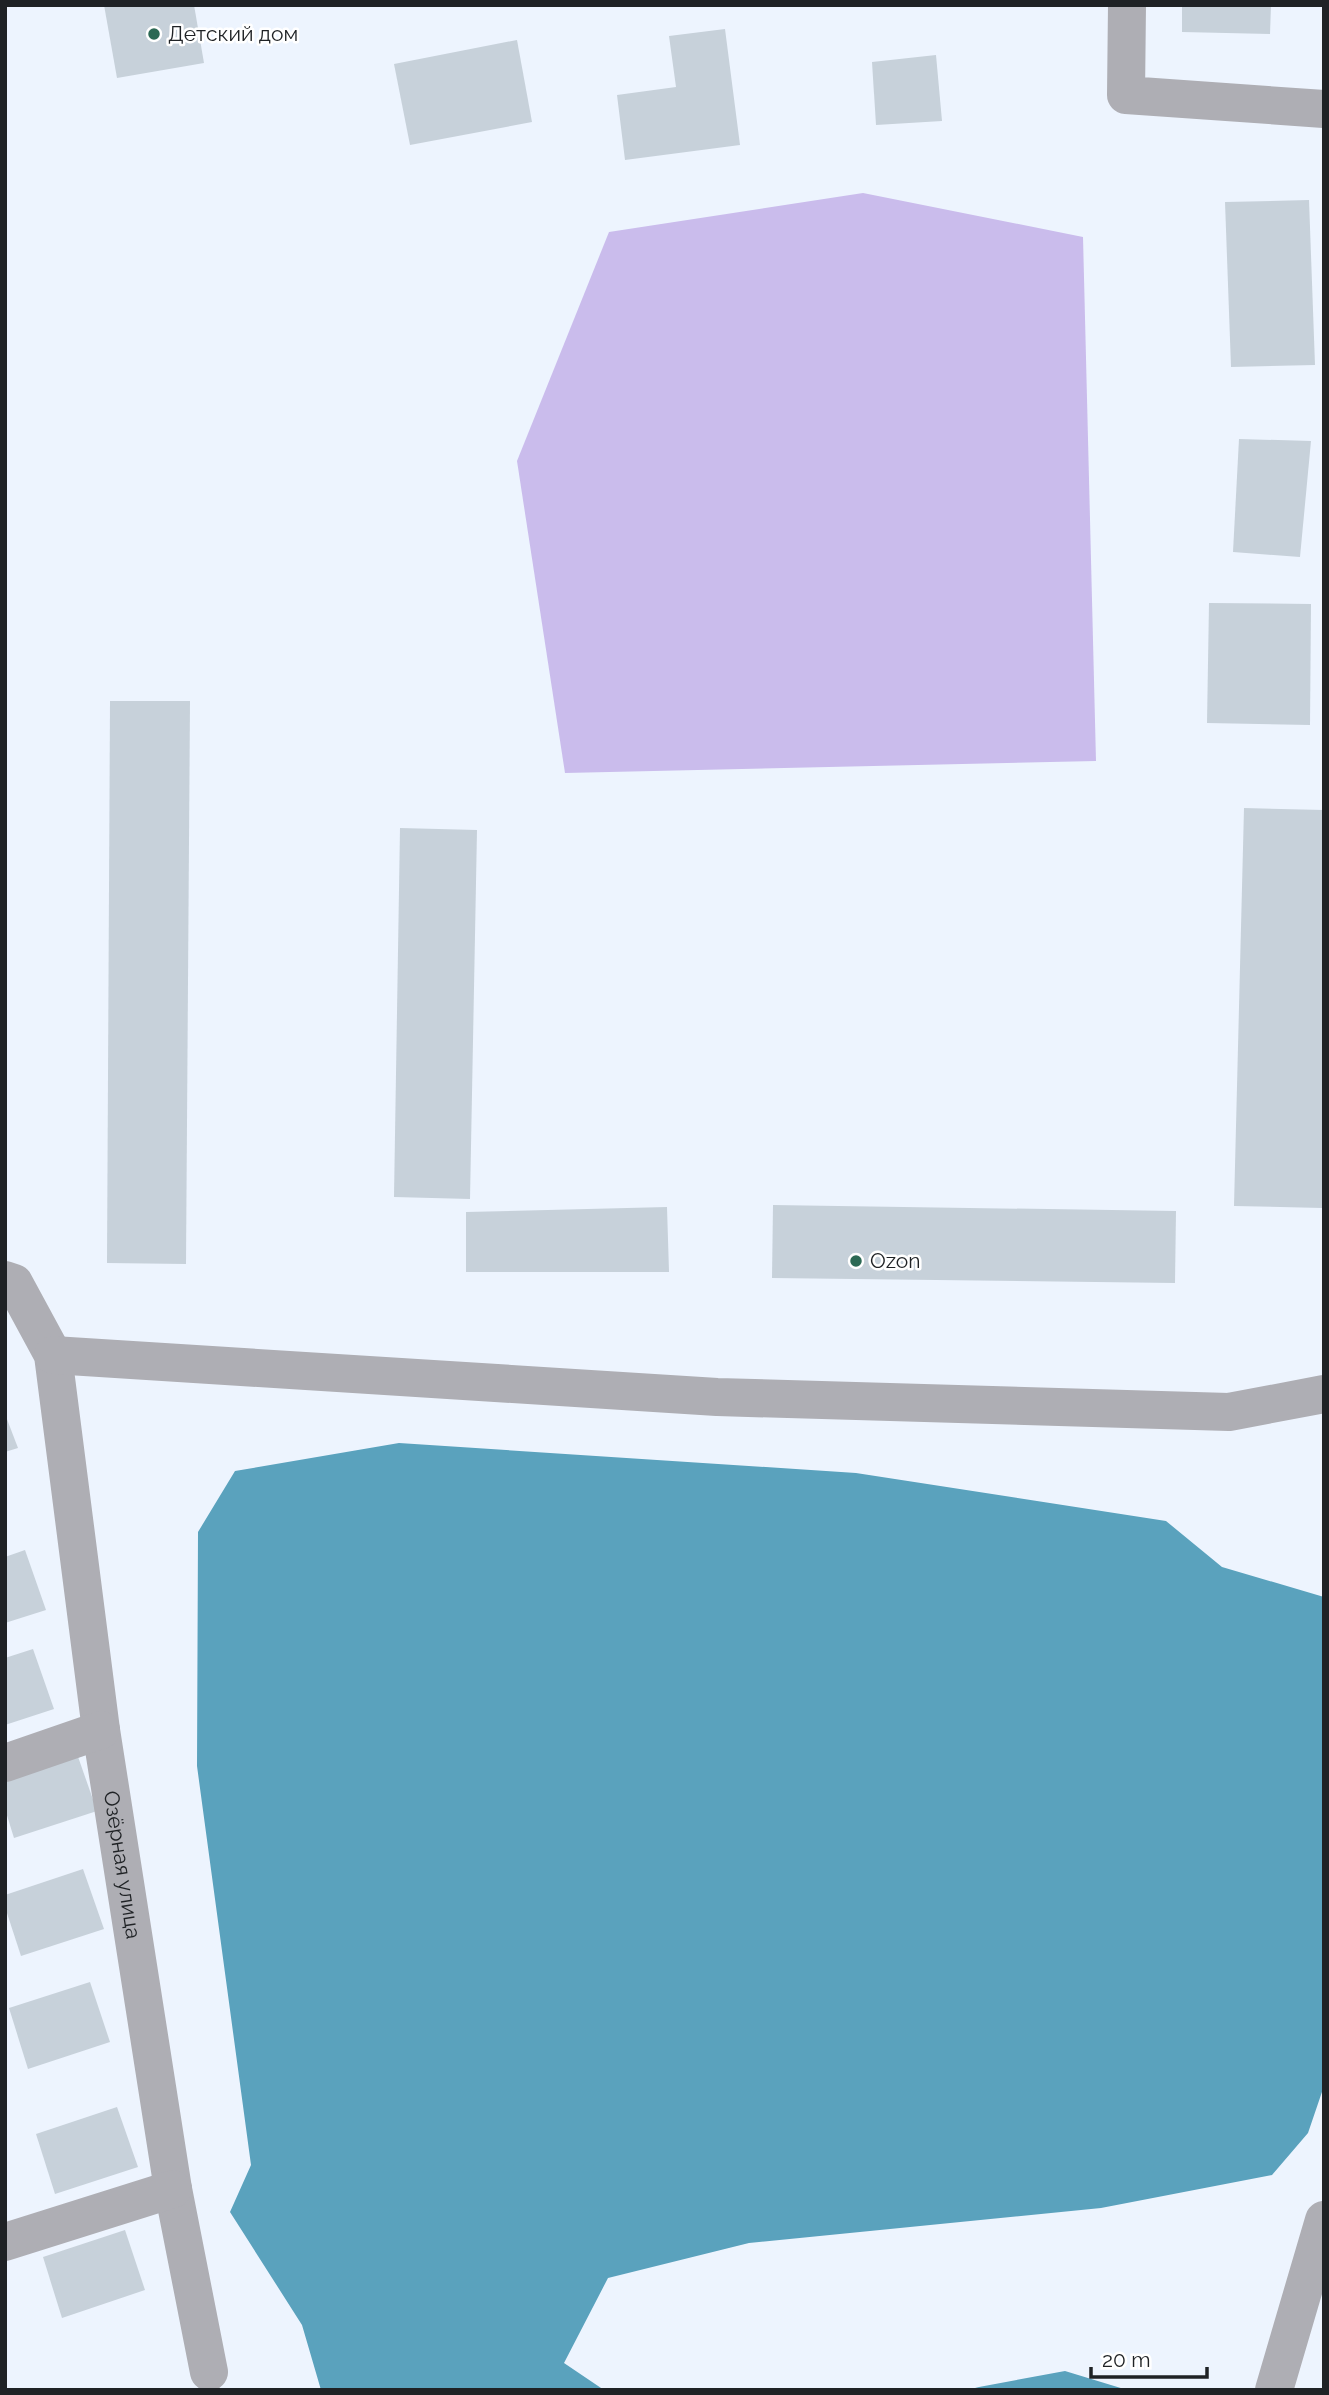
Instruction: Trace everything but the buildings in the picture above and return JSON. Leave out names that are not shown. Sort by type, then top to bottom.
[{"type":"street","points":[[1127,5],[1126,95],[1324,109]]},
{"type":"street","points":[[5,1280],[14,1283],[53,1355],[744,1397],[1229,1412],[1324,1394]]},
{"type":"street","name":"Озёрная улица","points":[[53,1355],[101,1730],[173,2189],[209,2372]]},
{"type":"street","points":[[5,1763],[101,1730]]},
{"type":"street","points":[[5,2242],[173,2189]]},
{"type":"street","points":[[1274,2390],[1324,2220]]},
{"type":"shaded area","points":[[863,193],[1083,237],[1096,761],[565,773],[517,461],[609,232]]},
{"type":"water","points":[[399,1443],[856,1473],[1166,1521],[1222,1567],[1324,1597],[1324,2086],[1308,2133],[1272,2175],[1101,2208],[749,2243],[608,2278],[564,2363],[604,2390],[321,2390],[302,2325],[230,2212],[251,2165],[197,1766],[198,1532],[235,1471]]},
{"type":"water","points":[[1065,2371],[1124,2389],[967,2390],[979,2387]]},
{"type":"place","name":"Детский дом","points":[[154,34]]},
{"type":"place","name":"Ozon","points":[[856,1261]]}]
